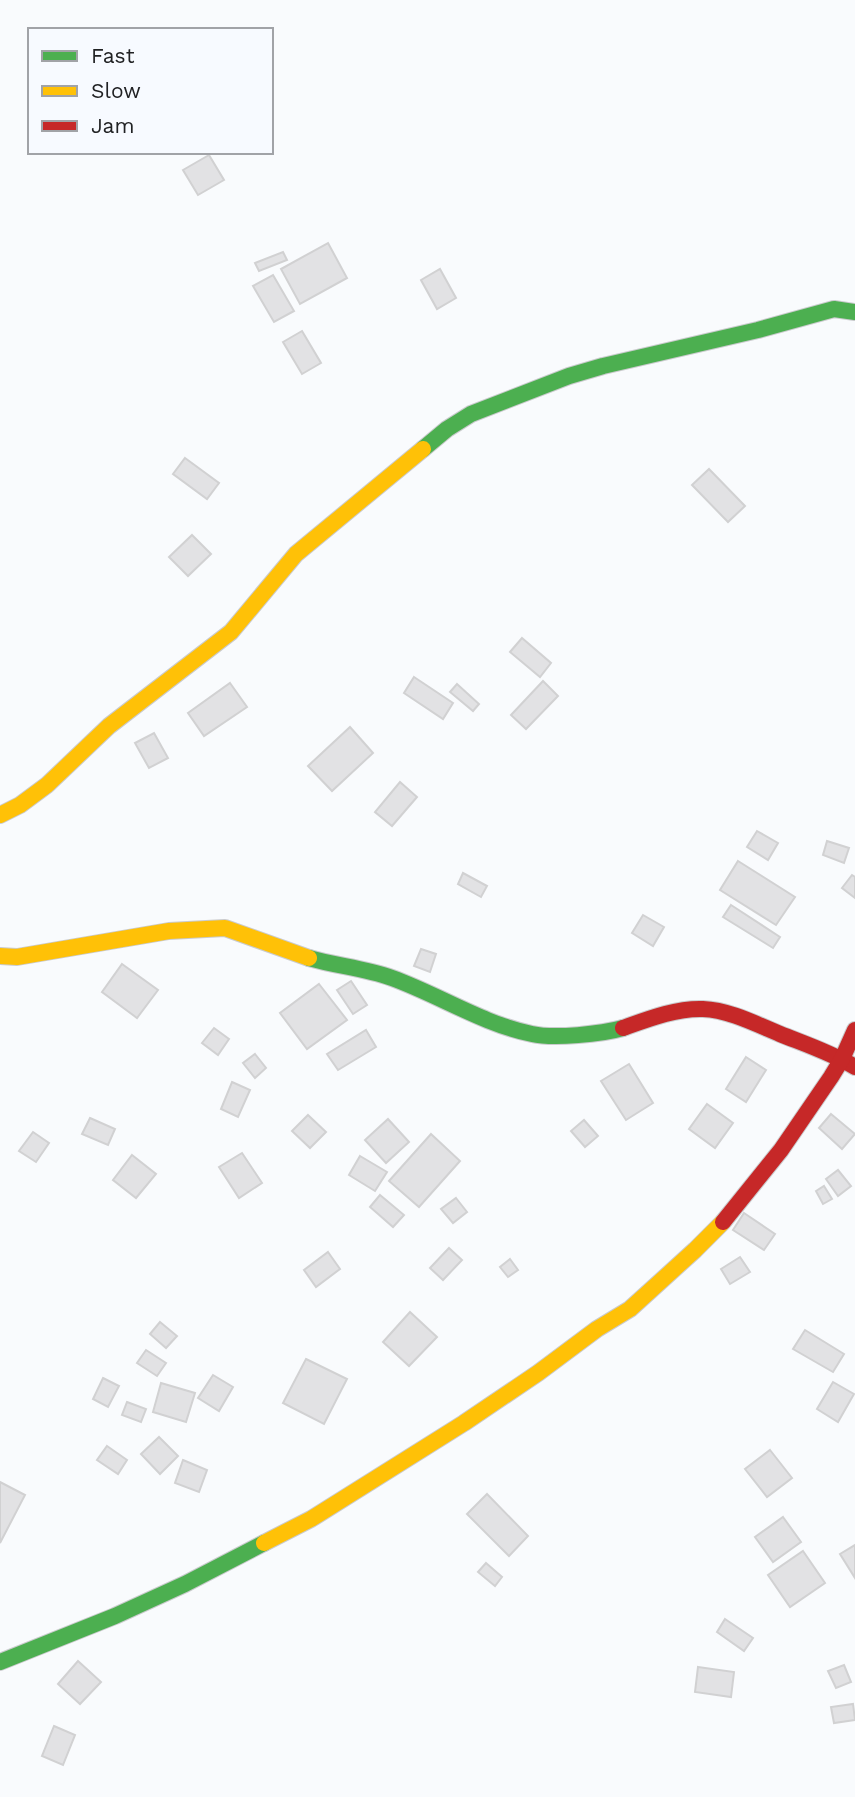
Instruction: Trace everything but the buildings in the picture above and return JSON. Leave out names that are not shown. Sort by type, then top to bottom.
[{"type":"street","points":[[0,815],[20,805],[47,785],[109,726],[231,632],[296,554],[447,429],[471,414],[557,380],[603,366],[758,330],[834,309],[855,313]]},
{"type":"street","points":[[0,957],[16,957],[169,931],[225,928],[312,959],[369,970],[503,1026],[535,1035],[576,1035],[620,1029],[660,1015],[699,1009],[713,1010],[740,1018],[848,1063]]},
{"type":"street","points":[[0,1662],[115,1616],[185,1584],[311,1519],[464,1423],[597,1329],[630,1309],[730,1214],[848,1063],[855,1030]]},
{"type":"traffic: fast","points":[[423,449],[471,414],[569,376],[834,309],[855,312]]},
{"type":"traffic: fast","points":[[309,958],[392,978],[496,1023],[532,1034],[578,1035],[623,1028]]},
{"type":"traffic: fast","points":[[0,1662],[115,1616],[264,1543]]},
{"type":"traffic: slow","points":[[0,815],[20,805],[47,785],[109,726],[231,632],[296,554],[423,449]]},
{"type":"traffic: slow","points":[[0,956],[17,957],[169,931],[225,928],[309,958]]},
{"type":"traffic: slow","points":[[264,1543],[311,1519],[464,1423],[597,1329],[630,1309],[723,1222]]},
{"type":"traffic: jam","points":[[623,1028],[672,1012],[713,1010],[752,1022],[855,1067]]},
{"type":"traffic: jam","points":[[723,1222],[781,1150],[831,1077],[855,1030]]}]
